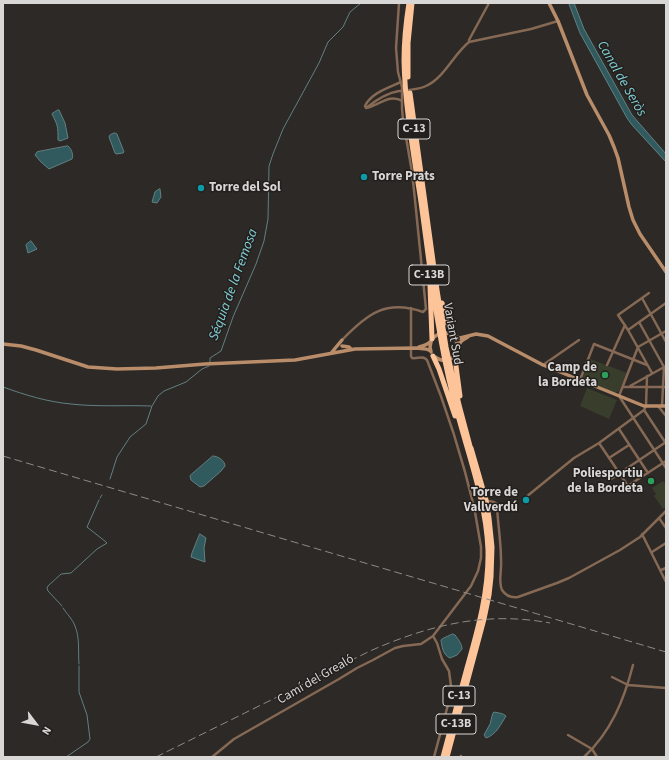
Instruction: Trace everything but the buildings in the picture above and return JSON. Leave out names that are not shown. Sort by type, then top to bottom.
[{"type":"highway","name":"Variant Sud","points":[[409,3],[404,42],[404,72],[409,116],[422,212],[447,361],[458,416],[485,518],[488,569],[487,595]]},
{"type":"highway","name":"C-13","points":[[412,3],[408,38],[408,82],[428,230]]},
{"type":"highway","name":"C-13B","points":[[422,212],[421,215],[430,288],[431,341]]},
{"type":"highway","name":"Variant Sud","points":[[428,230],[442,333]]},
{"type":"highway","name":"C-13B","points":[[428,230],[430,232],[444,313],[454,337]]},
{"type":"highway","points":[[456,353],[458,387],[464,418],[472,446],[471,450]]},
{"type":"highway","points":[[432,354],[441,374],[476,487],[479,492]]},
{"type":"highway","name":"Variant Sud","points":[[447,361],[471,450]]},
{"type":"highway","name":"C-13","points":[[448,757],[464,699],[487,595],[492,562],[486,500],[471,450]]},
{"type":"highway","name":"C-13","points":[[443,757],[478,633]]},
{"type":"main road","points":[[549,3],[558,21],[583,88],[614,147],[633,220],[640,234],[666,272]]},
{"type":"main road","points":[[416,348],[424,346],[436,335],[443,333],[448,333],[454,337],[460,338],[471,334],[485,335],[542,364],[645,408],[662,406]]},
{"type":"main road","points":[[3,344],[21,346],[36,350],[88,367],[104,369],[156,368],[295,360],[351,349],[426,349],[438,360],[444,361],[452,358],[462,341],[470,336],[478,334]]},
{"type":"main road","points":[[466,338],[477,336],[490,337]]},
{"type":"main road","points":[[454,337],[458,347]]},
{"type":"main road","points":[[331,353],[339,346],[342,340]]},
{"type":"main road","points":[[431,341],[430,346],[432,354]]},
{"type":"main road","points":[[339,346],[351,349]]},
{"type":"main road","points":[[339,346],[340,351]]},
{"type":"street","points":[[342,340],[371,314],[379,311],[392,307],[411,308],[424,311],[426,309],[412,172],[403,120],[402,87],[398,72],[396,48],[399,3]]},
{"type":"street","points":[[470,42],[469,40],[472,32],[489,3]]},
{"type":"street","points":[[366,108],[382,96],[390,93],[424,87],[431,83],[446,68],[460,50],[470,42],[531,29],[558,21]]},
{"type":"street","points":[[366,108],[366,104],[383,89],[400,82]]},
{"type":"street","points":[[366,108],[391,99],[398,98],[402,101]]},
{"type":"street","points":[[649,293],[618,315],[652,373]]},
{"type":"street","points":[[642,298],[666,342]]},
{"type":"street","points":[[628,330],[666,303]]},
{"type":"street","points":[[411,308],[411,356],[414,359],[422,357],[426,358],[445,406],[469,484],[481,543],[481,558],[473,582],[434,635],[442,659],[449,671],[451,686],[450,701],[434,757]]},
{"type":"street","points":[[639,322],[665,366],[662,406],[666,416]]},
{"type":"street","points":[[607,365],[625,325]]},
{"type":"street","points":[[666,331],[638,347],[619,396],[666,468]]},
{"type":"street","points":[[542,364],[579,340]]},
{"type":"street","points":[[580,380],[594,344],[648,365]]},
{"type":"street","points":[[629,386],[665,366]]},
{"type":"street","points":[[611,478],[666,442],[645,408],[647,376]]},
{"type":"street","points":[[623,387],[664,387]]},
{"type":"street","points":[[624,404],[626,399]]},
{"type":"street","points":[[526,497],[574,458],[599,444],[645,408]]},
{"type":"street","points":[[619,429],[648,473]]},
{"type":"street","points":[[599,444],[628,486]]},
{"type":"street","points":[[609,458],[629,445]]},
{"type":"street","points":[[620,491],[666,460]]},
{"type":"street","points":[[488,501],[494,502],[498,507],[501,586],[503,592],[513,598],[569,578],[620,550],[640,536],[666,511]]},
{"type":"street","points":[[475,511],[480,505]]},
{"type":"street","points":[[659,518],[666,528]]},
{"type":"street","points":[[642,533],[666,582]]},
{"type":"street","points":[[652,552],[666,543]]},
{"type":"street","points":[[661,570],[666,568]]},
{"type":"street","name":"Camí del Grealó","points":[[212,757],[234,739],[357,668],[395,648],[418,644],[426,641],[434,635]]},
{"type":"street","points":[[584,757],[604,735],[614,719],[628,685],[633,665]]},
{"type":"street","points":[[612,677],[628,685],[666,688]]},
{"type":"street","points":[[568,736],[592,749],[597,757]]},
{"type":"green space","name":"Camp de la Bordeta","points":[[590,359],[627,373],[619,391],[615,393],[582,379]]},
{"type":"green space","points":[[587,388],[617,400],[609,419],[580,406]]},
{"type":"green space","points":[[663,481],[666,485],[666,507],[663,509],[654,496],[656,494],[652,488]]},
{"type":"water","points":[[569,3],[574,3],[584,29],[632,115],[666,154],[666,162],[627,118],[580,33]]},
{"type":"water","points":[[58,110],[65,123],[68,138],[60,141],[58,140],[57,126],[52,114]]},
{"type":"water","points":[[115,133],[117,134],[124,152],[123,153],[115,153],[109,137]]},
{"type":"water","points":[[68,146],[72,152],[72,159],[49,169],[35,155],[37,152]]},
{"type":"water","points":[[160,189],[161,197],[157,203],[152,202],[155,192]]},
{"type":"water","points":[[31,241],[37,249],[28,253],[26,245]]},
{"type":"water","points":[[213,456],[221,459],[225,466],[204,486],[200,487],[191,480],[190,476]]},
{"type":"water","points":[[200,534],[206,538],[204,548],[205,562],[191,557]]},
{"type":"water","points":[[453,634],[460,642],[462,649],[457,655],[450,658],[444,653],[441,640]]},
{"type":"water","points":[[493,713],[500,713],[506,716],[495,732],[490,737],[486,738],[484,735],[490,724]]},
{"type":"waterway","name":"Séquia de la Femosa","points":[[210,363],[210,358],[221,351],[233,317],[256,264],[264,241],[268,219],[269,166],[283,129],[319,63],[328,42],[343,27],[350,12],[361,3]]},
{"type":"waterway","name":"Séquia de la Femosa","points":[[110,479],[117,457],[130,437],[146,424],[152,406],[158,396],[164,391],[186,382],[202,369],[209,366]]},
{"type":"waterway","points":[[3,387],[54,402],[81,405],[151,406]]},
{"type":"waterway","name":"Séquia de la Femosa","points":[[62,606],[48,591],[48,586],[61,574],[71,573],[97,549],[107,543],[87,527],[99,500]]},
{"type":"waterway","name":"Séquia de la Femosa","points":[[63,608],[73,622],[77,631],[79,664]]},
{"type":"waterway","name":"Séquia de la Femosa","points":[[66,757],[90,739],[87,715],[79,692],[79,666]]},
{"type":"railway","points":[[3,456],[666,652]]},
{"type":"railway","points":[[156,757],[370,651],[414,634],[458,623],[480,620],[503,619],[550,623]]},
{"type":"place","name":"Torre Prats","points":[[364,177]]},
{"type":"place","name":"Torre del Sol","points":[[201,188]]},
{"type":"place","name":"Camp de la Bordeta","points":[[605,375]]},
{"type":"place","name":"Poliesportiu de la Bordeta","points":[[651,481]]},
{"type":"place","name":"Torre de Vallverdú","points":[[526,500]]},
{"type":"water label","name":"Canal de Seròs","points":[[621,79]]}]
